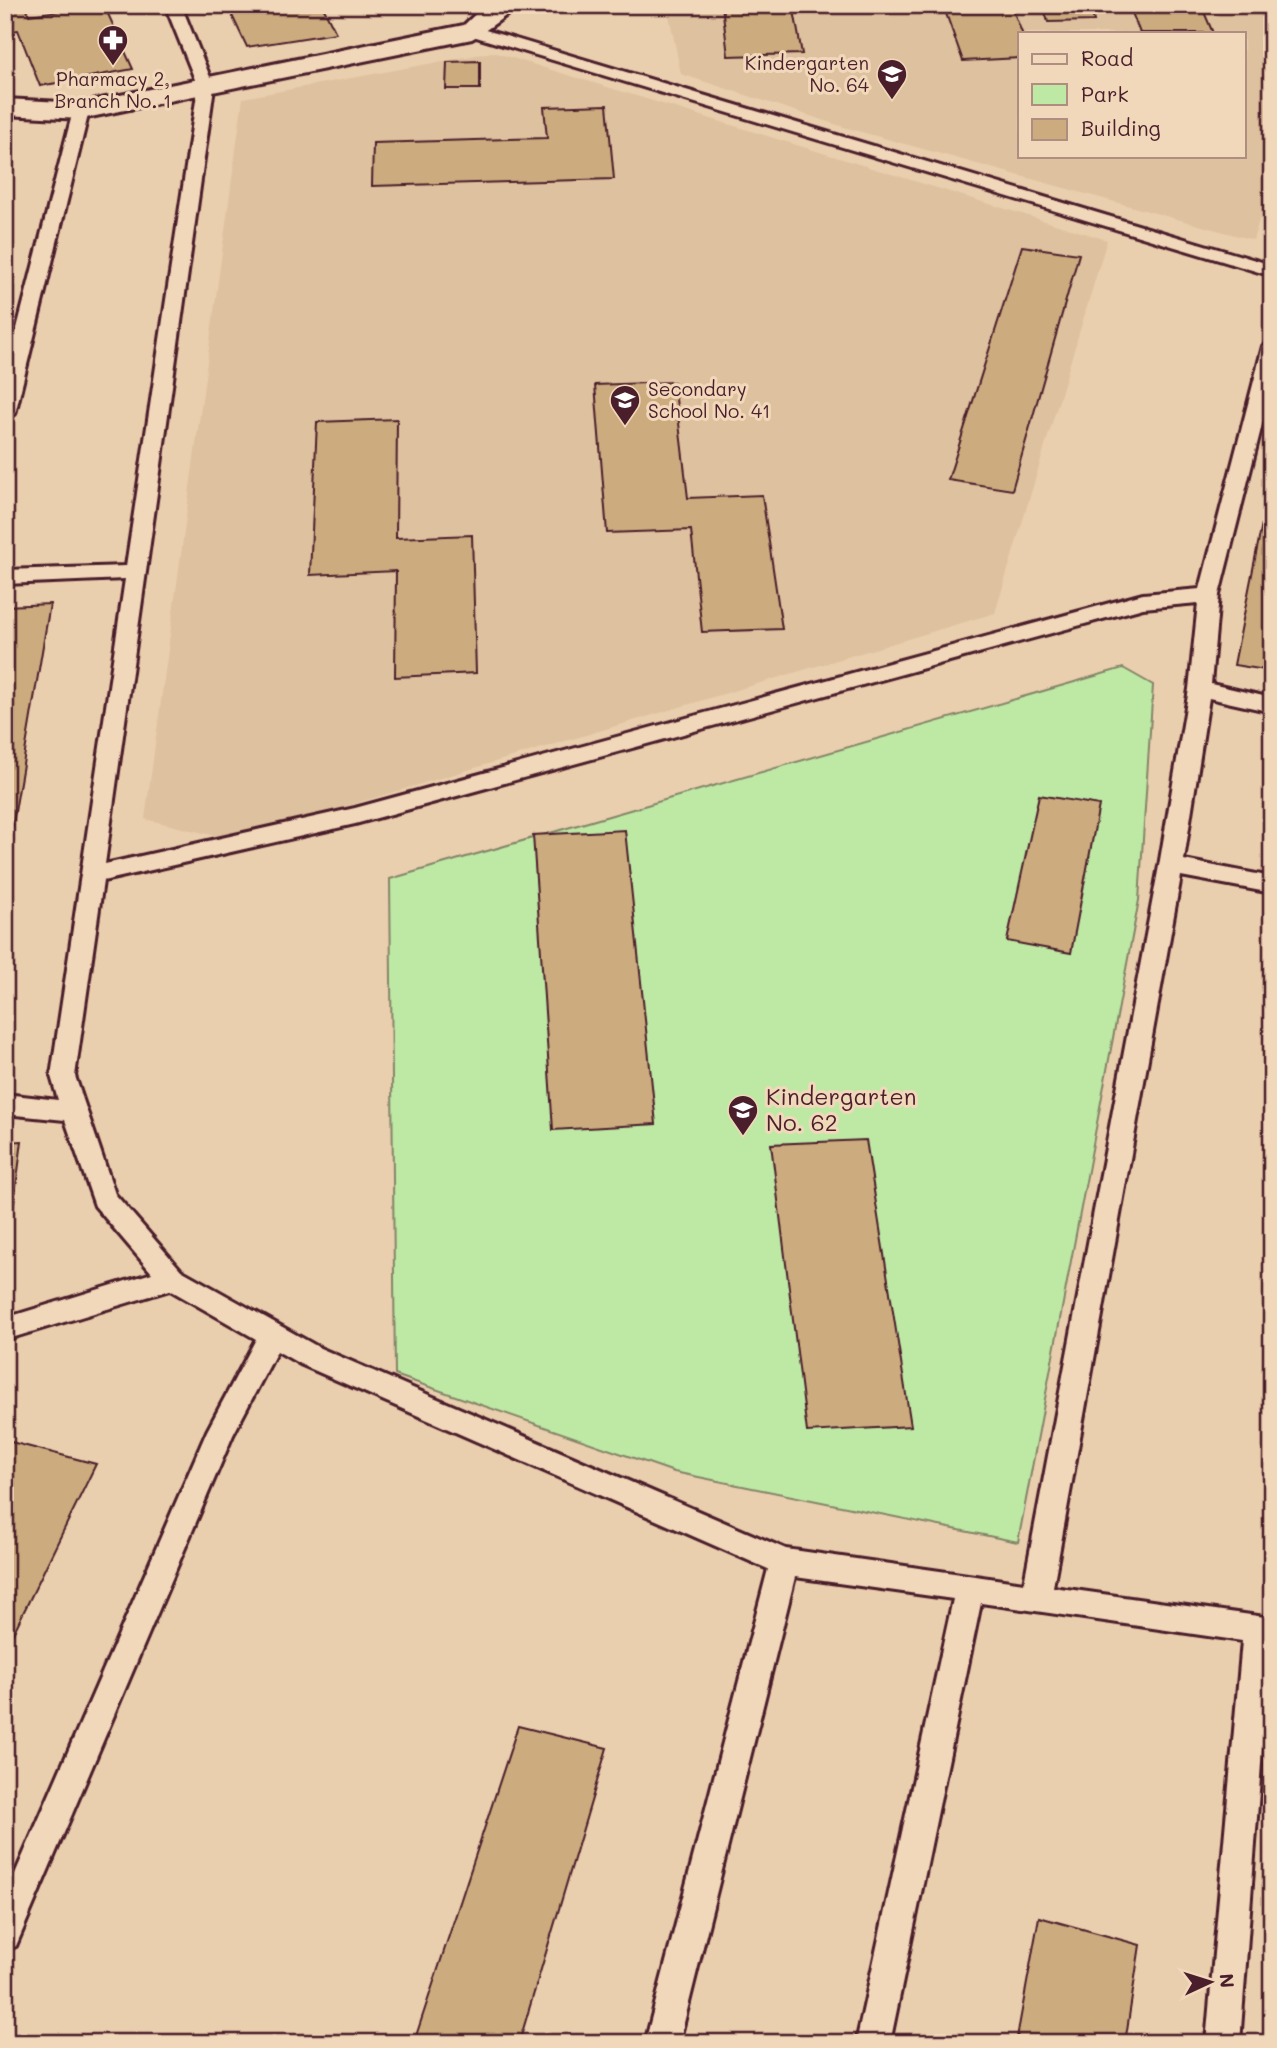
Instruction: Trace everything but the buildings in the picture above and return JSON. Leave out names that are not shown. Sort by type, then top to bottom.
[{"type":"street","points":[[5,107],[81,111],[206,87],[472,32],[498,7]]},
{"type":"lane","points":[[173,5],[206,87],[63,1076],[104,1199],[172,1278],[310,1356],[784,1562],[1265,1631],[1223,2043]]},
{"type":"lane","points":[[472,32],[1272,271]]},
{"type":"lane","points":[[5,414],[81,111]]},
{"type":"lane","points":[[1036,1598],[1171,866],[1200,689],[1209,595],[1272,346]]},
{"type":"lane","points":[[5,577],[135,572]]},
{"type":"lane","points":[[94,875],[355,816],[1143,601],[1209,595]]},
{"type":"lane","points":[[1200,689],[1272,705]]},
{"type":"lane","points":[[1171,866],[1272,885]]},
{"type":"lane","points":[[5,1104],[75,1111]]},
{"type":"lane","points":[[5,1329],[172,1278]]},
{"type":"lane","points":[[5,1935],[221,1432],[272,1334]]},
{"type":"lane","points":[[662,2043],[784,1562]]},
{"type":"lane","points":[[873,2043],[970,1587]]},
{"type":"shaded area","name":"Kindergarten No. 64","points":[[667,5],[1272,5],[1272,178],[1253,240],[847,128],[681,74]]},
{"type":"shaded area","name":"Secondary School No. 41","points":[[493,52],[1107,240],[995,613],[233,840],[145,819],[243,98]]},
{"type":"green space","name":"Kindergarten No. 62","points":[[1123,668],[1153,685],[1139,900],[1018,1542],[674,1472],[395,1375],[390,879]]},
{"type":"place","name":"Pharmacy 2, Branch No. 1","points":[[113,67]]},
{"type":"place","name":"Kindergarten No. 64","points":[[892,101]]},
{"type":"place","name":"Secondary School No. 41","points":[[625,427]]},
{"type":"place","name":"Kindergarten No. 62","points":[[743,1137]]}]
